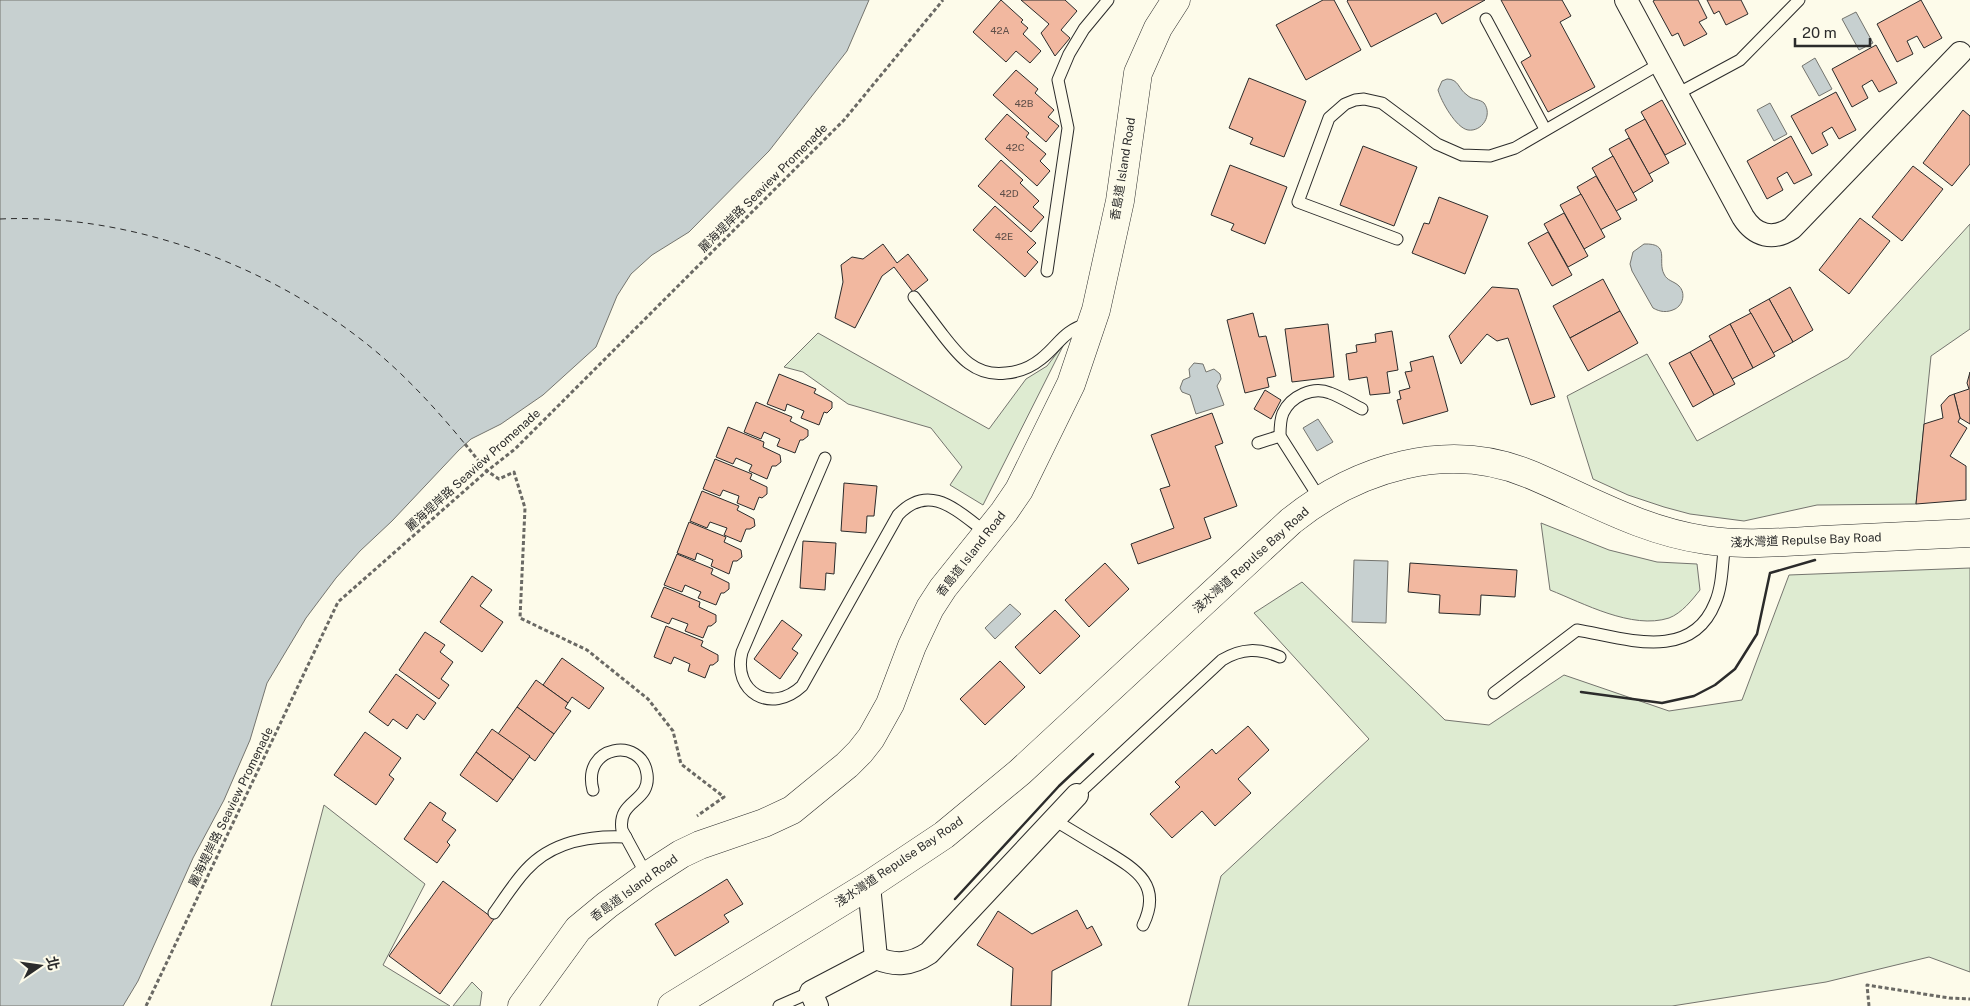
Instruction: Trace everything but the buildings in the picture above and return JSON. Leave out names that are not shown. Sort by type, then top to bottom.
[{"type":"main road","name":"香島道 Island Road","points":[[522,1006],[578,929],[647,876],[681,854],[700,845],[781,816],[802,802],[860,752],[871,738],[890,704],[912,646],[930,608],[1019,490],[1071,384],[1090,323],[1096,310],[1120,201],[1138,73],[1158,28],[1176,0]]},
{"type":"main road","name":"淺水灣道 Repulse Bay Road","points":[[672,1006],[869,885],[944,835],[1020,772],[1291,521],[1320,499],[1357,480],[1394,467],[1428,461],[1472,460],[1492,463],[1527,474],[1600,508],[1656,528],[1682,535],[1725,542],[1774,543],[1970,533]]},
{"type":"street","points":[[1626,0],[1749,225],[1756,232],[1775,236],[1792,228],[1965,52]]},
{"type":"street","points":[[876,958],[892,963],[909,963],[929,953],[1077,795]]},
{"type":"street","points":[[869,885],[876,958]]},
{"type":"street","points":[[814,999],[876,958]]},
{"type":"lane","points":[[1047,271],[1068,128],[1058,80],[1069,54],[1084,29],[1108,0]]},
{"type":"lane","points":[[1677,94],[1740,60],[1799,0]]},
{"type":"lane","points":[[1486,18],[1545,130]]},
{"type":"lane","points":[[1396,239],[1298,202],[1329,118],[1336,110],[1355,100],[1373,100],[1382,103],[1437,144],[1456,153],[1476,156],[1503,153],[1661,63]]},
{"type":"lane","points":[[914,297],[959,355],[968,364],[990,373],[1016,372],[1029,367],[1042,359],[1067,333],[1090,323]]},
{"type":"lane","points":[[1320,499],[1280,436],[1283,412],[1290,402],[1300,395],[1310,392],[1329,392],[1362,409]]},
{"type":"lane","points":[[1258,443],[1280,436]]},
{"type":"lane","points":[[825,458],[742,652],[740,672],[744,682],[760,696],[769,699],[787,697],[802,686],[898,515],[905,507],[924,499],[936,500],[947,504],[988,533]]},
{"type":"lane","points":[[1494,693],[1577,630],[1651,643],[1680,639],[1692,632],[1710,614],[1716,602],[1725,542]]},
{"type":"lane","points":[[1077,795],[1222,660],[1238,652],[1256,650],[1269,652],[1280,657]]},
{"type":"lane","points":[[593,790],[591,782],[594,765],[605,753],[614,750],[631,752],[644,765],[647,774],[643,792],[638,799],[625,809],[622,816],[622,830],[647,876]]},
{"type":"lane","points":[[1054,820],[1139,873],[1149,891],[1150,903],[1144,925]]},
{"type":"lane","points":[[494,913],[527,869],[553,850],[587,838],[606,836],[626,837]]},
{"type":"lane","points":[[779,1006],[814,999]]},
{"type":"path","name":"麗海堤岸路 Seaview Promenade","points":[[146,1006],[338,602],[514,448],[844,120],[943,0]]},
{"type":"path","points":[[465,444],[487,471],[499,479],[514,472],[525,508],[520,618],[587,650],[648,699],[673,731],[681,764],[724,797],[694,818]]},
{"type":"path","points":[[1868,1006],[1867,985],[1949,998],[1970,998]]},
{"type":"green space","points":[[1970,224],[1970,329],[1931,356],[1916,504],[1817,505],[1744,521],[1690,514],[1664,507],[1628,495],[1593,479],[1567,396],[1647,354],[1697,441],[1848,358]]},
{"type":"green space","points":[[818,333],[989,429],[1026,379],[1047,366],[1064,344],[983,505],[950,485],[962,467],[931,428],[848,404],[803,372],[784,367]]},
{"type":"green space","points":[[1541,523],[1609,550],[1657,562],[1697,564],[1700,590],[1678,613],[1669,618],[1655,621],[1639,621],[1624,618],[1577,602],[1550,590]]},
{"type":"green space","points":[[1970,568],[1970,972],[1929,957],[1826,982],[1672,1006],[1188,1006],[1221,876],[1369,739],[1254,613],[1302,582],[1445,720],[1489,725],[1564,675],[1669,711],[1742,700],[1789,575]]},
{"type":"green space","points":[[324,805],[425,884],[383,965],[450,1006],[271,1006]]},
{"type":"green space","points":[[472,982],[482,992],[480,1006],[453,1006]]},
{"type":"shaded area","points":[[0,0],[869,0],[847,51],[769,151],[689,232],[652,255],[631,274],[617,296],[596,347],[543,395],[501,424],[471,439],[459,450],[392,521],[360,551],[336,578],[306,618],[267,683],[250,740],[224,800],[193,858],[138,981],[123,1006],[0,1006]]},
{"type":"shaded area","points":[[1856,12],[1873,43],[1859,50],[1842,19]]},
{"type":"shaded area","points":[[1815,58],[1832,89],[1819,96],[1802,66]]},
{"type":"shaded area","points":[[1447,79],[1456,82],[1469,97],[1484,103],[1487,117],[1482,126],[1468,130],[1463,128],[1454,119],[1442,101],[1438,90],[1442,81]]},
{"type":"shaded area","points":[[1770,103],[1787,134],[1774,141],[1757,110]]},
{"type":"shaded area","points":[[1644,244],[1658,246],[1662,254],[1664,274],[1681,289],[1683,299],[1675,309],[1664,312],[1653,308],[1632,271],[1630,264],[1633,252]]},
{"type":"shaded area","points":[[1194,363],[1203,364],[1206,372],[1214,369],[1220,374],[1221,379],[1217,386],[1224,405],[1196,414],[1190,395],[1182,392],[1180,388],[1183,380],[1190,377],[1189,369]]},
{"type":"shaded area","points":[[1318,419],[1333,442],[1317,451],[1303,428]]},
{"type":"shaded area","points":[[1354,560],[1388,561],[1386,623],[1352,622]]},
{"type":"shaded area","points":[[1010,604],[1021,614],[995,639],[985,628]]},
{"type":"ferry route","points":[[0,219],[49,219],[99,225],[149,236],[198,251],[245,270],[291,293],[333,319],[373,349],[421,394],[465,444]]},
{"type":"wall","points":[[1581,692],[1662,703],[1694,696],[1715,685],[1735,669],[1757,634],[1770,573],[1815,560]]},
{"type":"wall","points":[[955,899],[1059,786],[1093,754]]}]
